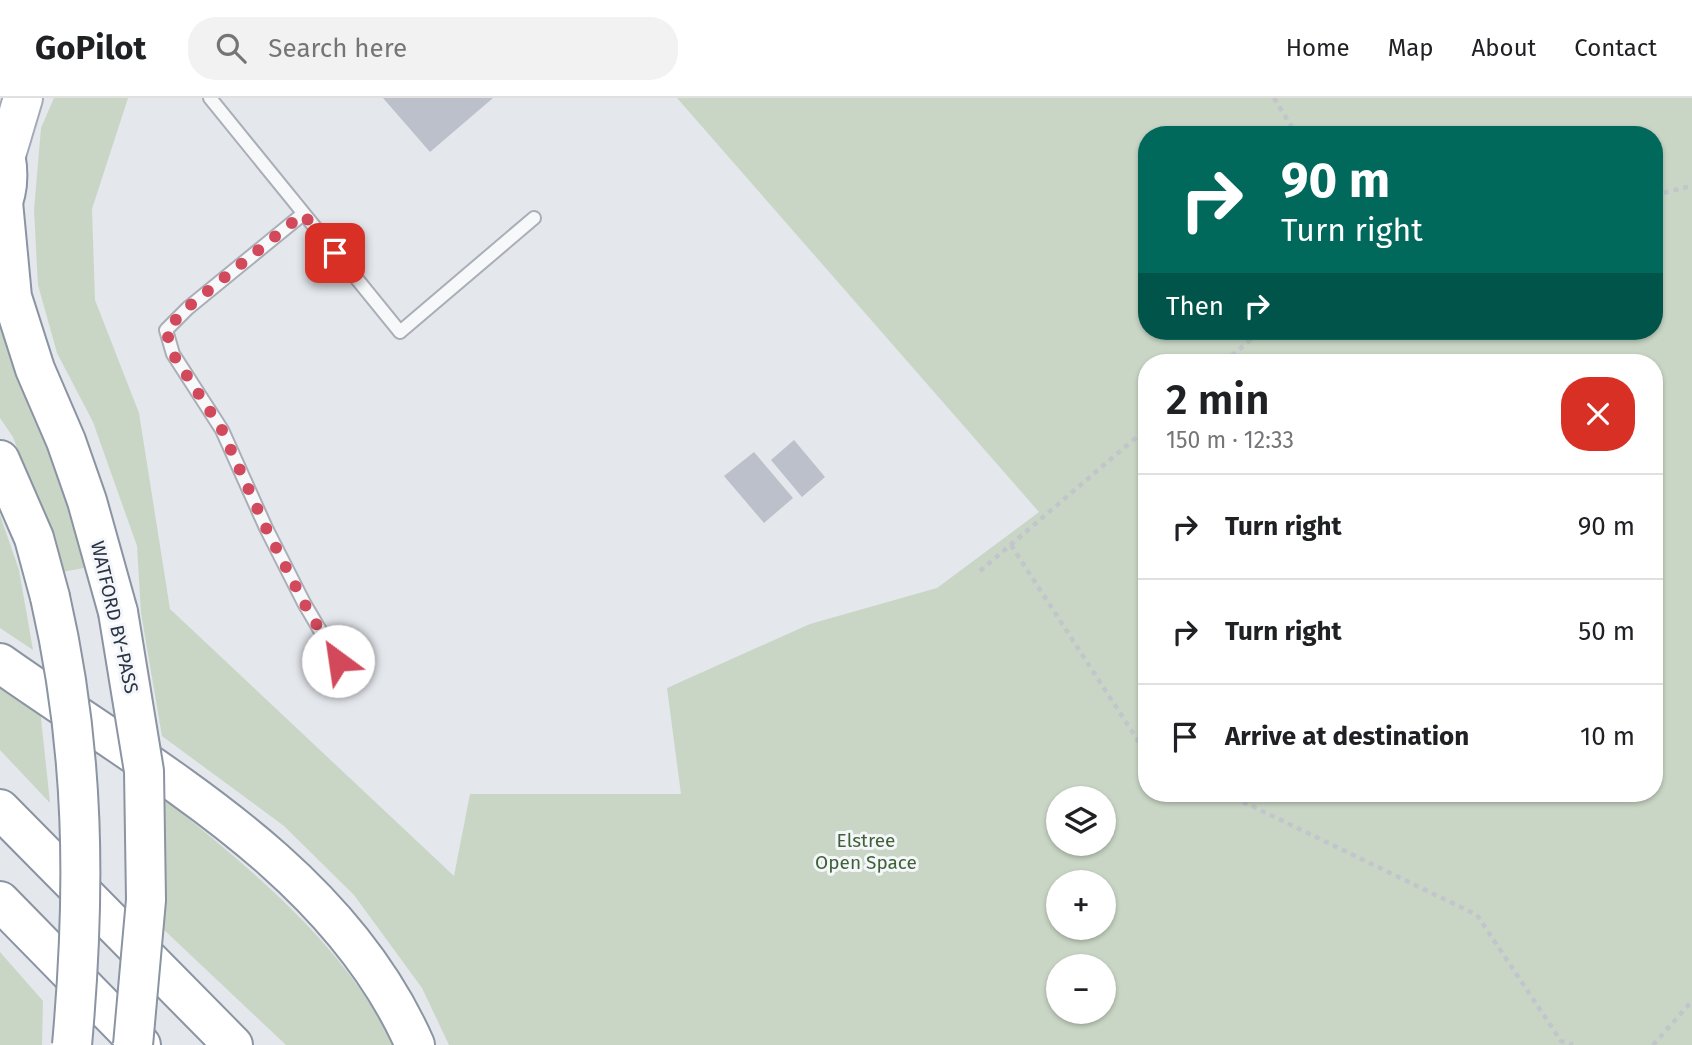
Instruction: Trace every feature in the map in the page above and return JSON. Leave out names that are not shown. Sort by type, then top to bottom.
[{"type":"main road","name":"WATFORD BY-PASS","points":[[23,98],[3,145],[7,179],[2,205],[12,297],[34,369],[66,442],[87,501],[118,612],[144,771],[146,900],[133,1045]]},
{"type":"main road","points":[[0,460],[34,538],[67,673],[79,792],[82,871],[79,967],[72,1045]]},
{"type":"main road","points":[[0,663],[155,769],[242,835],[290,876],[338,925],[376,972],[415,1045]]},
{"type":"main road","points":[[0,809],[233,1045]]},
{"type":"main road","points":[[0,901],[141,1045]]},
{"type":"lane","points":[[210,98],[400,332],[534,218]]},
{"type":"lane","points":[[303,214],[188,307],[166,330],[173,354],[222,430],[271,539],[338,661]]},
{"type":"path","points":[[1274,98],[1291,126]]},
{"type":"path","points":[[1663,193],[1692,186]]},
{"type":"path","points":[[1234,354],[1250,340]]},
{"type":"path","points":[[981,571],[1138,436]]},
{"type":"path","points":[[1011,545],[1138,741]]},
{"type":"path","points":[[1244,802],[1477,915],[1561,1041],[1573,1045]]},
{"type":"path","points":[[1653,1045],[1692,1001]]},
{"type":"green space","name":"Elstree Open Space","points":[[54,98],[128,98],[92,209],[95,300],[139,413],[170,609],[454,876],[470,794],[681,794],[667,688],[810,624],[937,588],[1039,512],[677,98],[1692,98],[1692,1045],[449,1045],[422,988],[354,895],[284,826],[162,736],[141,613],[137,546],[93,422],[57,353],[38,285],[34,210],[41,128]]},
{"type":"green space","points":[[0,328],[46,430],[89,567],[62,572],[13,437],[0,418]]},
{"type":"green space","points":[[0,515],[19,570],[33,650],[0,628]]},
{"type":"green space","points":[[0,681],[40,709],[50,803],[0,750]]},
{"type":"green space","points":[[162,797],[260,879],[321,940],[373,1008],[393,1045],[286,1045],[162,928]]},
{"type":"green space","points":[[0,952],[43,1001],[42,1045],[0,1045]]},
{"type":"building","points":[[383,98],[493,98],[430,152]]},
{"type":"building","points":[[794,440],[825,477],[802,497],[771,460]]},
{"type":"building","points":[[754,452],[793,498],[764,523],[724,476]]},
{"type":"route","points":[[335,253],[303,214],[188,307],[166,330],[173,354],[202,395],[222,430],[266,528],[304,603],[338,661]]}]
